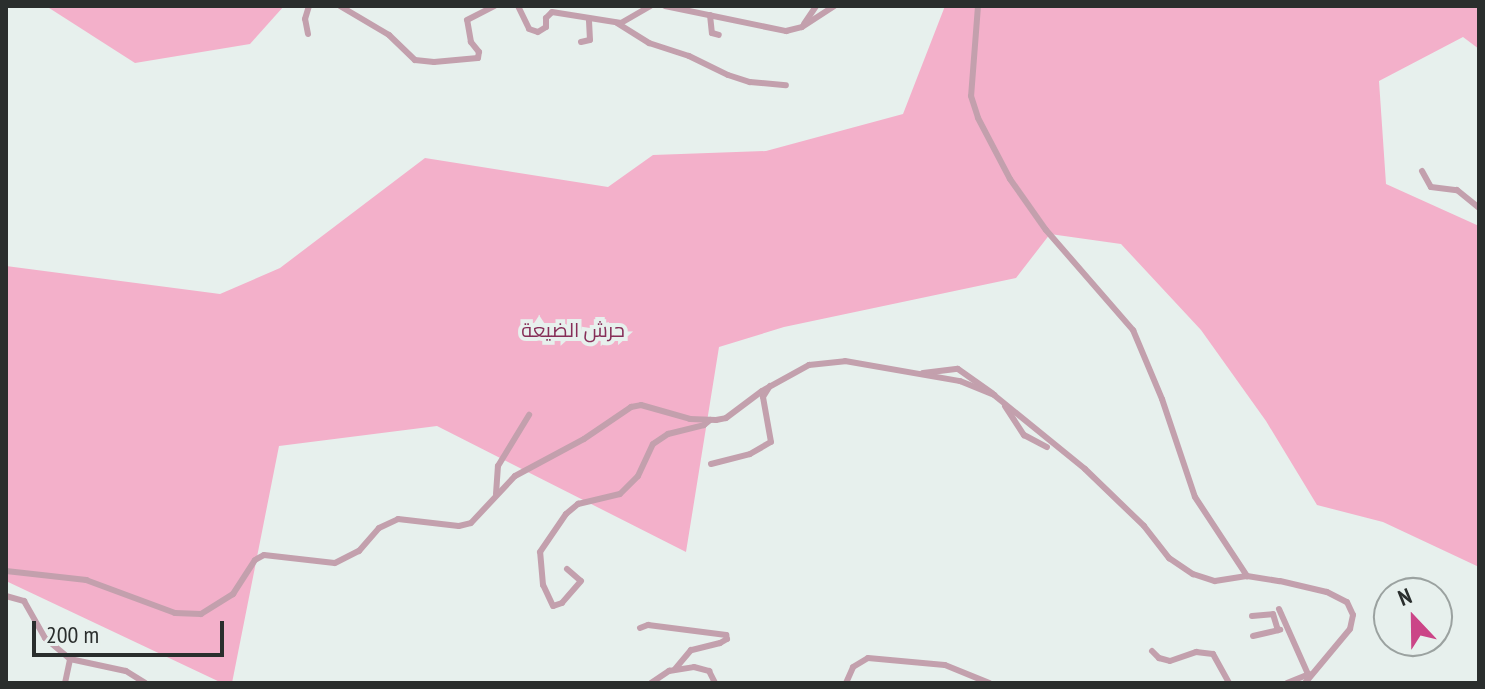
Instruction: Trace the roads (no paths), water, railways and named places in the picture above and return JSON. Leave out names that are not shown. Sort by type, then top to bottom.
[{"type":"street","points":[[308,34],[305,19],[309,6]]},
{"type":"street","points":[[340,6],[389,35],[415,60],[446,62],[478,58],[489,61]]},
{"type":"street","points":[[478,58],[479,52],[471,42],[467,20],[495,6]]},
{"type":"street","points":[[518,6],[533,31],[544,30],[552,12],[584,15],[589,19],[617,23],[649,43],[689,56],[728,75],[750,82],[786,85]]},
{"type":"street","points":[[617,23],[651,6]]},
{"type":"street","points":[[665,6],[772,30],[802,27],[834,6]]},
{"type":"street","points":[[718,6],[720,17]]},
{"type":"street","points":[[978,6],[971,96],[978,118],[1010,179],[1051,237],[1133,330],[1162,399],[1195,497],[1247,576]]},
{"type":"street","points":[[802,27],[814,7]]},
{"type":"street","points":[[710,15],[712,33],[719,35]]},
{"type":"street","points":[[581,42],[590,40],[589,19]]},
{"type":"street","points":[[1422,171],[1431,187],[1457,190],[1479,208]]},
{"type":"street","points":[[6,571],[94,582],[175,613],[201,614],[233,594],[259,557],[270,555],[335,563],[359,551],[389,521],[409,519],[465,525],[475,521],[496,494],[530,467],[584,439],[631,407],[641,405],[675,416],[710,420],[726,418],[770,386],[809,365],[838,360],[968,383],[994,395]]},
{"type":"street","points":[[919,374],[958,369],[986,386],[1085,469],[1144,526],[1177,565],[1215,581],[1247,576],[1309,586],[1347,602],[1353,615],[1350,629],[1305,683]]},
{"type":"street","points":[[711,464],[750,454],[771,442],[763,397],[770,386]]},
{"type":"street","points":[[1004,403],[1024,435],[1047,447]]},
{"type":"street","points":[[496,494],[498,466],[529,415]]},
{"type":"street","points":[[567,569],[581,581],[562,603],[553,606],[543,585],[540,552],[570,509],[620,494],[638,476],[653,444],[668,434],[704,425],[710,420]]},
{"type":"street","points":[[6,596],[24,601],[45,638],[70,659],[126,671],[145,683]]},
{"type":"street","points":[[1279,609],[1311,674]]},
{"type":"street","points":[[1252,616],[1273,614],[1278,630]]},
{"type":"street","points":[[640,628],[648,625],[726,635],[727,639],[691,650],[675,669],[651,683]]},
{"type":"street","points":[[1253,636],[1287,628]]},
{"type":"street","points":[[1152,651],[1159,658],[1177,659],[1196,652],[1213,654],[1229,683]]},
{"type":"street","points":[[846,683],[853,667],[868,658],[945,665],[989,683]]},
{"type":"street","points":[[65,683],[70,659]]},
{"type":"street","points":[[1177,659],[1182,669]]},
{"type":"street","points":[[675,669],[706,669],[715,683]]},
{"type":"street","points":[[1287,683],[1311,674]]},
{"type":"park label","name":"حرش الضيعة","points":[[573,330]]}]
